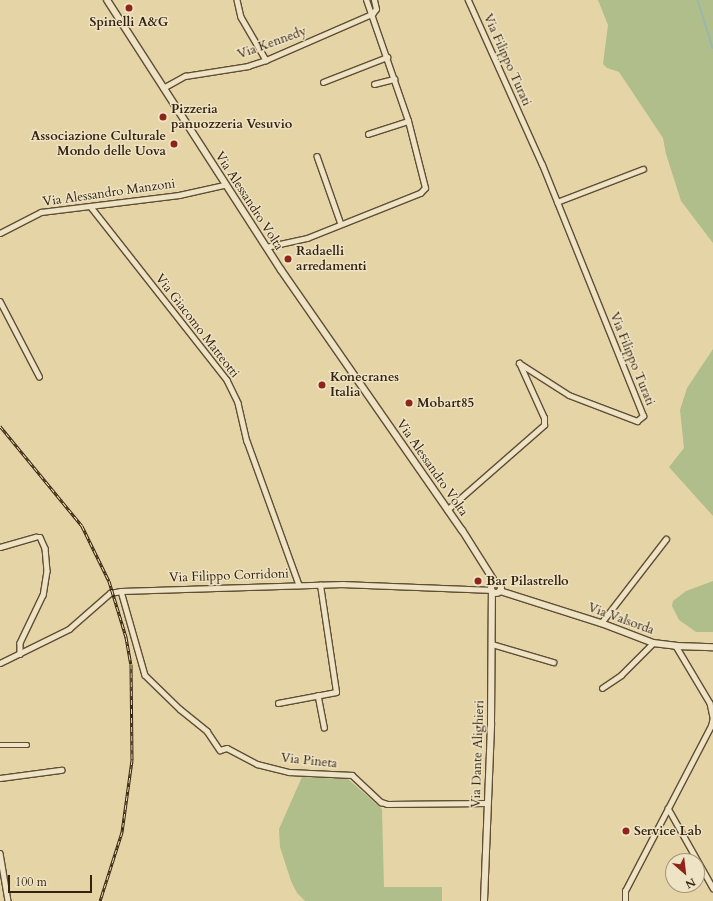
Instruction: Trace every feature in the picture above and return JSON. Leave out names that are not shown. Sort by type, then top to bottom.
[{"type":"street","name":"Via Alessandro Volta","points":[[107,0],[224,185],[448,510],[486,568],[495,589]]},
{"type":"street","points":[[237,0],[241,17],[266,60]]},
{"type":"street","points":[[266,247],[307,238],[420,193],[425,188],[408,121],[366,0]]},
{"type":"street","points":[[372,14],[376,9],[374,0]]},
{"type":"street","name":"Via Filippo Turati","points":[[448,510],[544,425],[544,418],[519,363],[526,366],[559,392],[635,420],[643,418],[557,202],[468,0]]},
{"type":"street","name":"Via Kennedy","points":[[163,88],[185,76],[248,66],[266,60],[372,14]]},
{"type":"street","points":[[323,82],[387,57]]},
{"type":"street","points":[[374,84],[394,80]]},
{"type":"street","points":[[368,134],[408,121]]},
{"type":"street","points":[[317,156],[341,224]]},
{"type":"street","points":[[557,202],[643,168]]},
{"type":"street","name":"Via Alessandro Manzoni","points":[[0,233],[41,212],[179,195],[224,185]]},
{"type":"street","name":"Via Giacomo Matteotti","points":[[91,207],[227,380],[238,403],[247,441],[299,585]]},
{"type":"street","points":[[0,301],[40,376]]},
{"type":"street","points":[[0,547],[40,537],[45,548],[47,571],[43,595],[20,644],[20,654]]},
{"type":"street","points":[[601,623],[666,539]]},
{"type":"street","name":"Via Filippo Corridoni","points":[[0,663],[79,624],[110,594],[120,591],[299,585],[480,590],[495,589]]},
{"type":"street","points":[[278,703],[336,692],[320,585]]},
{"type":"street","name":"Via Valsorda","points":[[495,589],[601,623],[653,643],[676,646],[713,647]]},
{"type":"street","name":"Via Dante Alighieri","points":[[484,901],[492,608],[495,589]]},
{"type":"street","name":"Via Pineta","points":[[120,591],[145,675],[180,709],[207,731],[220,750],[227,748],[256,764],[289,772],[352,776],[381,802],[387,804],[487,803]]},
{"type":"street","points":[[602,688],[620,675],[653,643]]},
{"type":"street","points":[[492,644],[553,662]]},
{"type":"street","points":[[625,901],[625,891],[711,726],[713,717],[710,703],[676,646]]},
{"type":"street","points":[[318,695],[324,727]]},
{"type":"street","points":[[0,745],[27,745]]},
{"type":"street","points":[[0,778],[61,770]]},
{"type":"street","points":[[668,808],[713,888]]},
{"type":"street","points":[[0,853],[8,901]]},
{"type":"green space","points":[[598,0],[713,0],[713,243],[681,201],[666,154],[663,138],[619,72],[607,68],[603,64],[608,25]]},
{"type":"green space","points":[[713,349],[713,516],[669,467],[684,448],[680,410],[687,388]]},
{"type":"green space","points":[[713,581],[713,632],[696,632],[679,620],[672,606],[673,601],[686,591]]},
{"type":"green space","points":[[302,777],[348,779],[382,809],[384,887],[442,887],[442,901],[305,901],[297,893],[291,881],[280,847],[279,829]]},
{"type":"waterway","points":[[698,0],[713,48]]},
{"type":"railway","points":[[0,426],[82,526],[109,581],[126,637],[131,664],[132,760],[122,832],[100,901]]},
{"type":"place","name":"Spinelli A&G","points":[[129,8]]},
{"type":"place","name":"Pizzeria panuozzeria Vesuvio","points":[[163,117]]},
{"type":"place","name":"Associazione Culturale Mondo delle Uova","points":[[174,144]]},
{"type":"place","name":"Radaelli arredamenti","points":[[288,259]]},
{"type":"place","name":"Konecranes Italia","points":[[322,385]]},
{"type":"place","name":"Mobart85","points":[[409,403]]},
{"type":"place","name":"Bar Pilastrello","points":[[478,581]]},
{"type":"place","name":"Service Lab","points":[[626,831]]}]
